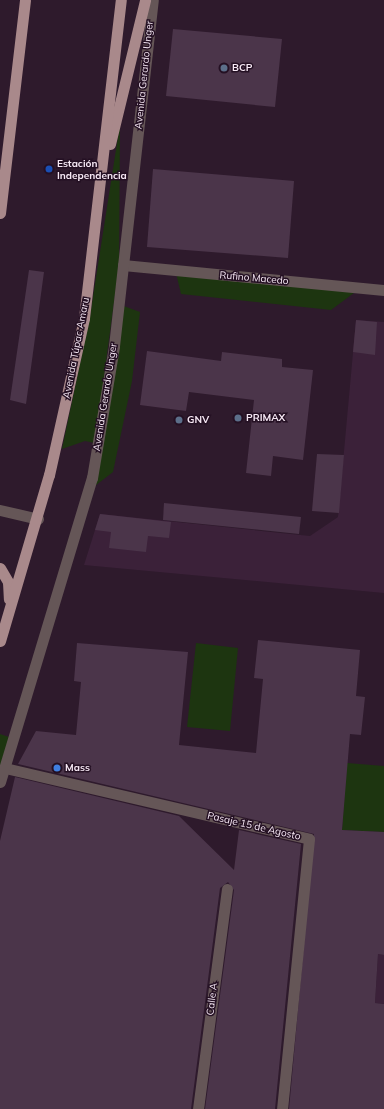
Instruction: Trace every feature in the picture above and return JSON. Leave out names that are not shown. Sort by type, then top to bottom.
[{"type":"main road","points":[[0,213],[25,0]]},
{"type":"main road","name":"Avenida Túpac Amaru","points":[[0,641],[38,519],[84,318],[121,0]]},
{"type":"main road","points":[[98,193],[144,0]]},
{"type":"main road","points":[[0,568],[10,592],[5,624]]},
{"type":"street","name":"Avenida Gerardo Unger","points":[[0,782],[92,478],[123,265],[153,0]]},
{"type":"street","name":"Rufino Macedo","points":[[123,265],[384,290]]},
{"type":"street","points":[[0,510],[38,519]]},
{"type":"street","name":"Pasaje 15 de Agosto","points":[[4,768],[309,839],[282,1109]]},
{"type":"street","name":"Calle A","points":[[198,1109],[226,889]]},
{"type":"shaded area","points":[[356,320],[384,322],[384,593],[84,565],[100,514],[310,536],[338,517]]},
{"type":"shaded area","points":[[378,954],[384,955],[384,1004],[375,1003]]},
{"type":"green space","points":[[120,124],[119,265],[95,443],[85,441],[62,449],[90,316]]},
{"type":"green space","points":[[176,273],[358,290],[331,310],[181,294]]},
{"type":"green space","points":[[121,305],[140,312],[132,381],[113,472],[91,489]]},
{"type":"green space","points":[[196,643],[238,648],[230,731],[187,727]]},
{"type":"green space","points":[[0,734],[9,737],[0,771]]},
{"type":"green space","points":[[347,763],[384,766],[384,832],[342,830]]},
{"type":"building","name":"BCP","points":[[173,29],[282,39],[275,107],[166,96]]},
{"type":"building","points":[[153,169],[294,181],[288,258],[147,247]]},
{"type":"building","points":[[29,270],[44,272],[26,404],[10,400]]},
{"type":"building","points":[[356,320],[377,322],[375,355],[353,352]]},
{"type":"building","points":[[147,351],[221,361],[222,352],[282,359],[282,367],[313,370],[303,460],[273,456],[271,476],[246,473],[254,400],[189,392],[186,411],[140,405]]},
{"type":"building","points":[[317,454],[344,455],[339,513],[312,511]]},
{"type":"building","points":[[164,503],[301,517],[299,534],[163,520]]},
{"type":"building","points":[[100,514],[171,522],[169,538],[148,536],[146,552],[109,548],[111,532],[95,530]]},
{"type":"building","points":[[258,640],[360,650],[356,696],[365,697],[361,735],[350,734],[342,830],[384,832],[384,955],[378,954],[375,1003],[384,1004],[384,1109],[289,1109],[314,834],[18,764],[36,731],[76,735],[81,682],[74,681],[77,643],[188,652],[179,745],[256,753],[263,679],[254,678]]},
{"type":"building","points":[[15,777],[179,816],[234,870],[239,830],[301,844],[275,1109],[205,1109],[234,890],[228,882],[220,888],[191,1109],[0,1109],[0,841]]},
{"type":"place","name":"BCP","points":[[224,68]]},
{"type":"place","name":"Estación Independencia","points":[[49,169]]},
{"type":"place","name":"PRIMAX","points":[[238,418]]},
{"type":"place","name":"GNV","points":[[179,420]]},
{"type":"place","name":"Mass","points":[[57,768]]}]
